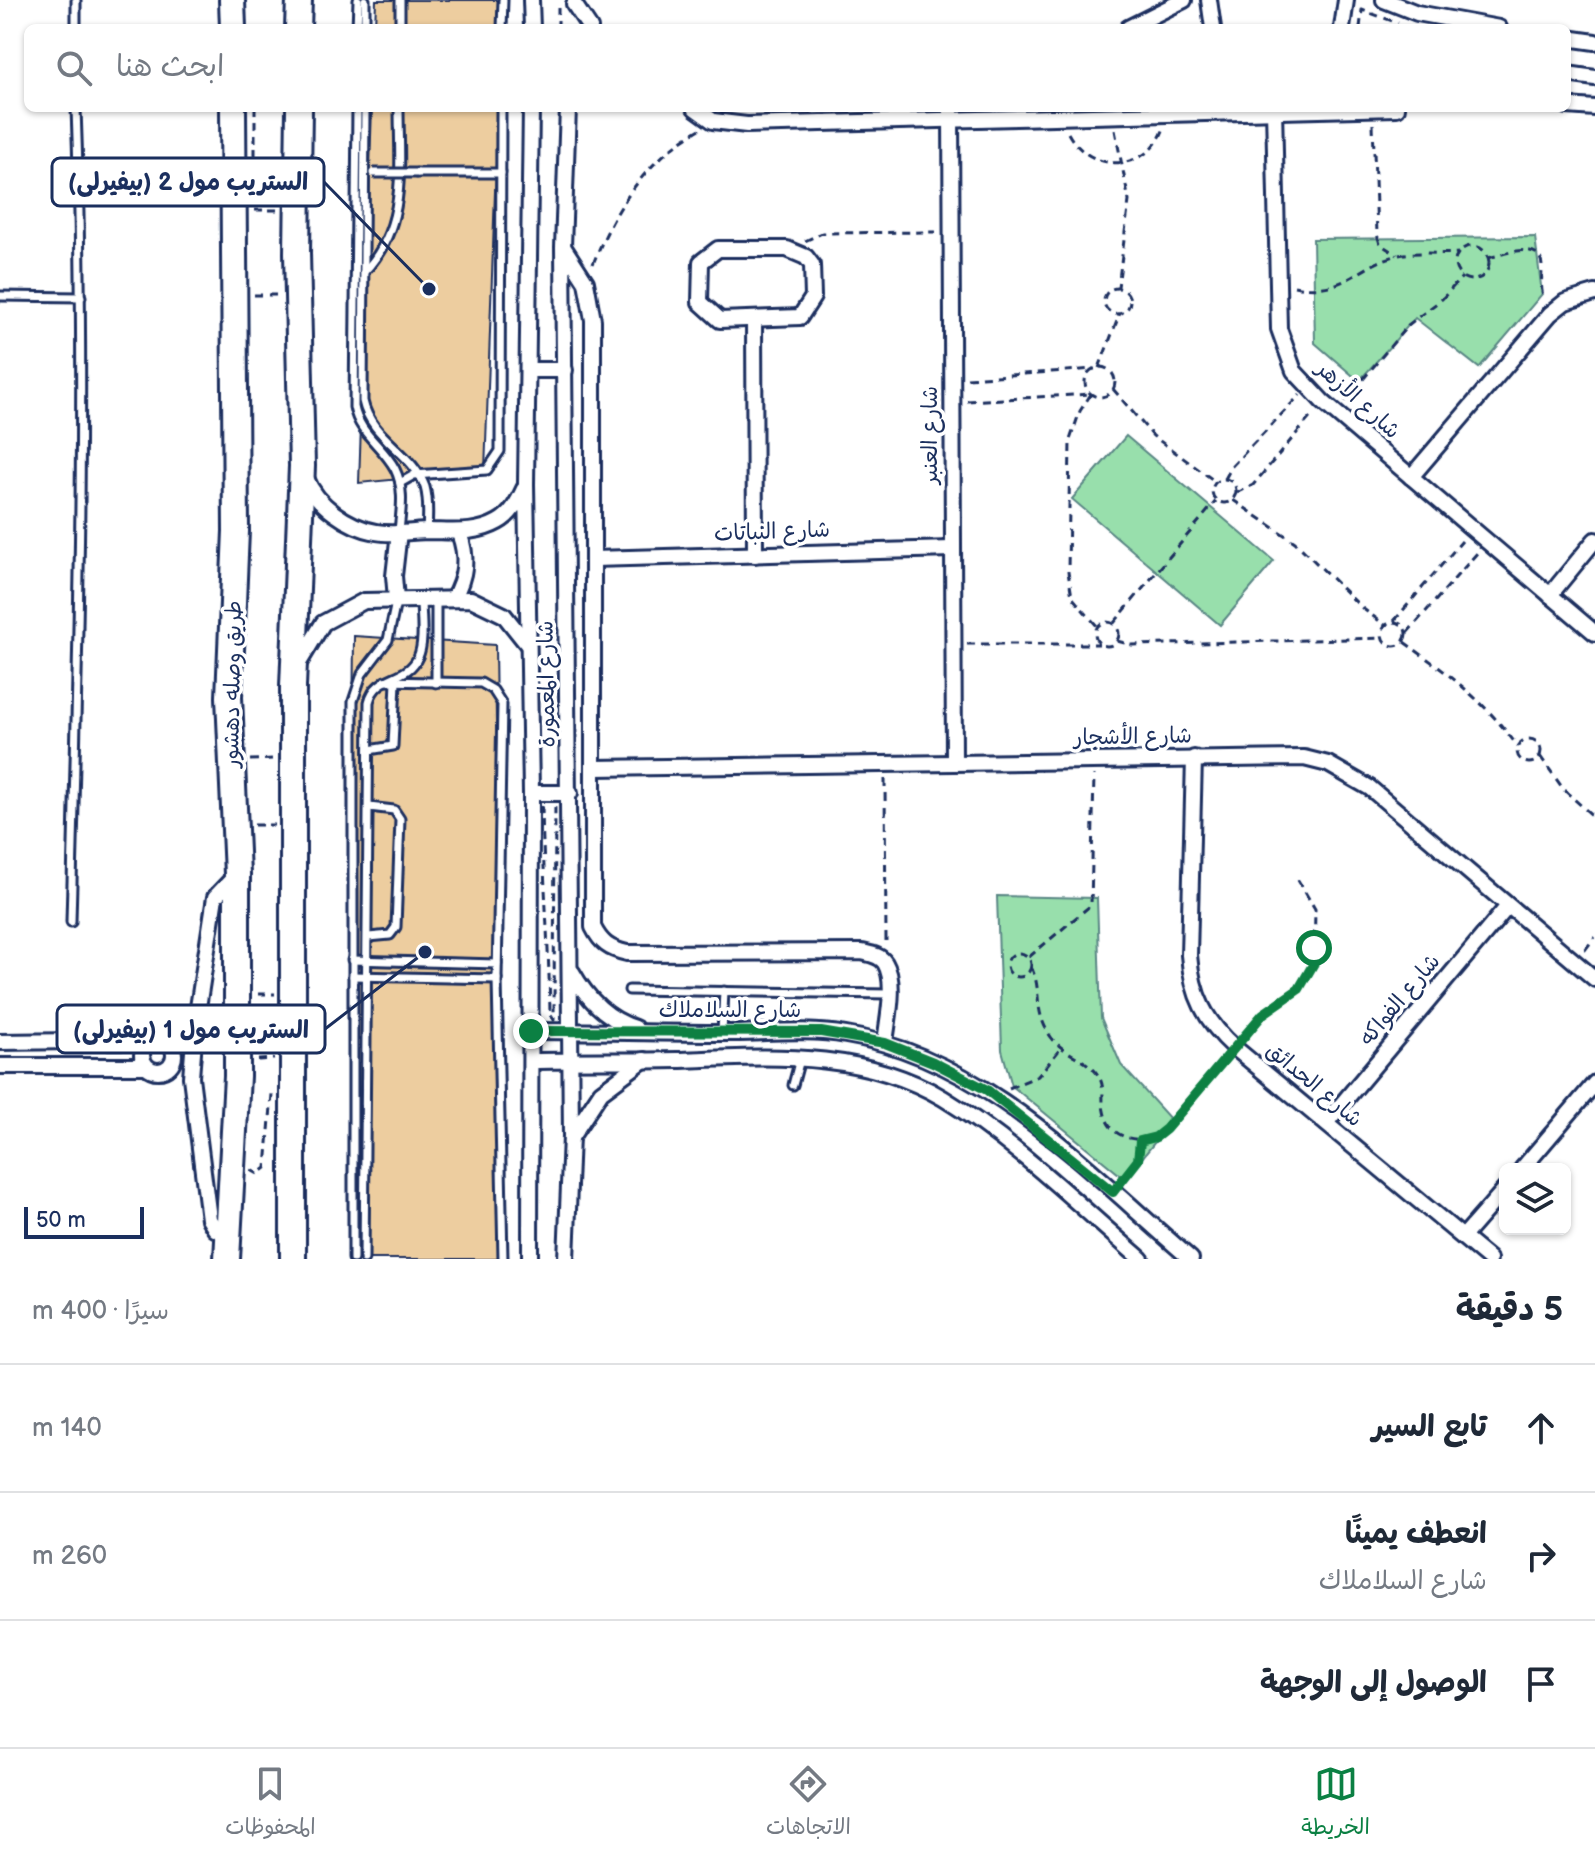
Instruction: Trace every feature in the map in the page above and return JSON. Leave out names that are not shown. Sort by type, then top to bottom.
[{"type":"main road","points":[[232,0],[233,24]]},
{"type":"main road","points":[[298,24],[299,0]]},
{"type":"main road","name":"طريق وصله دهشور","points":[[228,1248],[237,1076],[237,874],[229,697],[236,531],[233,112]]},
{"type":"main road","points":[[293,1259],[293,687],[302,466],[297,253],[299,112]]},
{"type":"street","points":[[531,0],[532,24]]},
{"type":"street","points":[[1136,24],[1184,0]]},
{"type":"street","points":[[1209,0],[1212,24]]},
{"type":"street","points":[[1343,24],[1346,0]]},
{"type":"street","points":[[1384,0],[1417,13],[1477,24]]},
{"type":"street","points":[[572,24],[574,2]]},
{"type":"street","points":[[574,2],[588,24]]},
{"type":"street","points":[[1571,39],[1595,42]]},
{"type":"street","points":[[1571,75],[1595,78]]},
{"type":"street","points":[[1571,106],[1595,108]]},
{"type":"street","name":"شارع المعمورة","points":[[530,1259],[531,793],[526,484],[531,112]]},
{"type":"street","name":"شارع المعمورة","points":[[566,1259],[571,1136],[571,881],[563,247],[570,112]]},
{"type":"street","points":[[701,112],[713,121],[747,125],[951,113],[1064,115],[1166,112]]},
{"type":"street","name":"شارع الأزهر","points":[[1274,112],[1282,340],[1294,371],[1307,388],[1335,413],[1595,633]]},
{"type":"street","name":"شارع العنبر","points":[[951,113],[954,762]]},
{"type":"street","points":[[563,247],[586,282],[593,320],[593,927],[600,941],[612,950],[627,953],[862,952],[879,956],[886,965],[889,994],[885,1043]]},
{"type":"street","points":[[718,249],[797,251],[812,265],[811,305],[800,317],[754,319],[720,320],[706,310],[700,302],[701,262],[718,249]]},
{"type":"street","points":[[1411,477],[1550,314],[1565,302],[1595,293]]},
{"type":"street","points":[[754,319],[755,555]]},
{"type":"street","points":[[528,370],[565,370]]},
{"type":"street","points":[[302,466],[311,491],[329,509],[352,524],[377,532],[459,533],[481,530],[501,520],[516,505],[526,484]]},
{"type":"street","points":[[396,599],[395,561],[399,532]]},
{"type":"street","points":[[453,599],[460,587],[465,560],[459,533]]},
{"type":"street","points":[[1550,595],[1595,540]]},
{"type":"street","name":"شارع النباتات","points":[[593,559],[952,549]]},
{"type":"street","points":[[293,687],[298,664],[323,623],[364,601],[453,599],[489,605],[517,628],[527,644]]},
{"type":"street","name":"شارع الحدائق","points":[[1194,758],[1191,981],[1200,1007],[1215,1030],[1235,1048],[1489,1259]]},
{"type":"street","name":"شارع الأشجار","points":[[594,768],[1304,758],[1350,774],[1595,979]]},
{"type":"street","points":[[531,793],[570,793]]},
{"type":"street","points":[[228,1248],[209,1219],[191,1077],[195,1027],[215,897],[237,874]]},
{"type":"street","points":[[571,881],[592,882]]},
{"type":"street","name":"شارع الفواكه","points":[[1326,1123],[1508,906]]},
{"type":"street","points":[[570,969],[594,1003],[609,1016],[654,1032],[664,1060]]},
{"type":"street","points":[[146,1066],[142,1051],[158,1041],[195,1027]]},
{"type":"street","name":"شارع السلاملاك","points":[[531,1031],[821,1032],[885,1043],[933,1062],[987,1090],[1191,1259]]},
{"type":"street","points":[[0,1042],[158,1041],[173,1053],[168,1068]]},
{"type":"street","points":[[531,1061],[800,1057],[851,1062],[897,1077],[941,1097],[1017,1152],[1141,1259]]},
{"type":"street","points":[[571,1136],[601,1092],[644,1060]]},
{"type":"street","points":[[0,1066],[146,1066],[153,1071],[168,1068],[191,1077]]},
{"type":"street","points":[[1527,1163],[1595,1083]]},
{"type":"street","points":[[1463,1237],[1499,1196]]},
{"type":"lane","points":[[76,0],[76,24]]},
{"type":"lane","points":[[357,24],[358,0]]},
{"type":"lane","points":[[365,0],[365,24]]},
{"type":"lane","points":[[400,0],[400,24]]},
{"type":"lane","points":[[502,24],[503,0]]},
{"type":"lane","points":[[71,922],[78,702],[81,297],[76,112]]},
{"type":"lane","points":[[357,112],[364,172]]},
{"type":"lane","points":[[365,112],[356,414],[363,431],[389,460],[400,483],[399,532]]},
{"type":"lane","points":[[399,112],[397,213],[389,239],[359,272],[365,411],[374,427],[419,475],[428,501],[427,531]]},
{"type":"lane","points":[[400,483],[419,475],[487,470],[500,451],[501,112]]},
{"type":"lane","points":[[364,172],[501,173]]},
{"type":"lane","points":[[0,296],[81,297]]},
{"type":"lane","points":[[353,1259],[353,701],[362,674],[388,640],[396,599]]},
{"type":"lane","points":[[364,1259],[369,702],[373,690],[382,681],[403,674],[418,658],[429,599]]},
{"type":"lane","points":[[429,599],[436,683]]},
{"type":"lane","points":[[382,681],[481,683],[493,690],[502,704],[497,979],[503,1259]]},
{"type":"lane","points":[[369,750],[393,746],[396,682]]},
{"type":"lane","points":[[369,807],[394,810],[400,819],[396,927],[390,935],[369,937]]},
{"type":"lane","points":[[352,960],[497,964]]},
{"type":"lane","points":[[353,976],[497,979]]},
{"type":"lane","points":[[629,990],[889,994]]},
{"type":"lane","points":[[722,1033],[724,991]]},
{"type":"lane","points":[[793,1085],[800,1057]]},
{"type":"path","points":[[558,0],[558,24]]},
{"type":"path","points":[[1360,24],[1362,10],[1401,24]]},
{"type":"path","points":[[255,112],[255,166]]},
{"type":"path","points":[[1064,115],[1069,136],[1083,152],[1102,162],[1124,163],[1145,154],[1154,146],[1161,136],[1166,112]]},
{"type":"path","points":[[1372,112],[1377,234],[1380,244],[1397,255]]},
{"type":"path","points":[[1111,113],[1124,163],[1129,220],[1118,287]]},
{"type":"path","points":[[586,282],[614,217],[631,187],[664,154],[713,121]]},
{"type":"path","points":[[255,196],[255,210],[283,210]]},
{"type":"path","points":[[797,251],[812,236],[822,233],[951,232]]},
{"type":"path","points":[[1278,281],[1297,287],[1338,284],[1397,255],[1458,253],[1475,246],[1488,258],[1488,270],[1480,279],[1462,277]]},
{"type":"path","points":[[1488,258],[1527,249],[1535,252],[1541,259],[1542,294],[1550,314]]},
{"type":"path","points":[[1458,253],[1455,266],[1462,277]]},
{"type":"path","points":[[1335,413],[1408,325],[1442,299],[1462,277]]},
{"type":"path","points":[[1118,287],[1106,293],[1103,302],[1111,313],[1120,313]]},
{"type":"path","points":[[1091,394],[1085,383],[1097,368],[1120,313],[1130,302],[1127,292],[1118,287]]},
{"type":"path","points":[[254,295],[281,295]]},
{"type":"path","points":[[952,379],[1097,368],[1113,374],[1113,389],[1139,422],[1162,444],[1216,482]]},
{"type":"path","points":[[1216,482],[1225,479],[1237,461],[1307,388]]},
{"type":"path","points":[[952,402],[1091,394],[1103,397],[1113,389]]},
{"type":"path","points":[[1091,394],[1080,411],[1070,440],[1068,572],[1072,597],[1086,618],[1097,626]]},
{"type":"path","points":[[1216,482],[1212,495],[1216,501],[1225,504],[1233,500],[1237,493],[1257,481],[1323,402]]},
{"type":"path","points":[[1225,479],[1234,484],[1237,493]]},
{"type":"path","points":[[1233,500],[1295,542],[1362,608],[1385,625]]},
{"type":"path","points":[[1114,623],[1216,501]]},
{"type":"path","points":[[1385,625],[1394,621],[1472,529]]},
{"type":"path","points":[[1117,641],[1132,645],[1382,638],[1395,646],[1404,642],[1407,633],[1487,542]]},
{"type":"path","points":[[953,644],[1111,646],[1117,641],[1119,631],[1114,623],[1105,621],[1097,626],[1094,635],[1099,644]]},
{"type":"path","points":[[1394,621],[1400,623],[1407,633]]},
{"type":"path","points":[[1382,638],[1385,625]]},
{"type":"path","points":[[1404,642],[1459,680],[1491,711],[1518,747],[1518,755],[1525,762],[1534,762],[1540,756],[1541,746],[1534,740],[1524,740],[1518,747]]},
{"type":"path","points":[[1540,756],[1564,790],[1595,818]]},
{"type":"path","points":[[246,760],[278,758],[277,772]]},
{"type":"path","points":[[1029,957],[1091,905],[1095,760]]},
{"type":"path","points":[[885,763],[886,965]]},
{"type":"path","points":[[549,797],[555,800],[556,950],[556,1017],[550,1019],[542,804],[549,797]]},
{"type":"path","points":[[250,825],[277,825]]},
{"type":"path","points":[[1029,957],[1042,1023],[1061,1048],[1093,1067],[1101,1080],[1104,1111],[1111,1127],[1124,1138],[1140,1141],[1156,1137],[1263,1014],[1299,989],[1314,963],[1315,909],[1295,875]]},
{"type":"path","points":[[1029,957],[1014,954],[1007,967],[1019,977],[1031,967]]},
{"type":"path","points":[[250,994],[275,995],[275,1007]]},
{"type":"path","points":[[250,1061],[275,1059],[275,1046]]},
{"type":"path","points":[[987,1090],[1023,1085],[1038,1076],[1061,1048]]},
{"type":"path","points":[[248,1167],[258,1174],[266,1168],[272,1090]]},
{"type":"path","points":[[1113,1192],[1138,1160],[1140,1141]]},
{"type":"green space","points":[[1535,237],[1542,294],[1479,368],[1415,318],[1359,381],[1315,343],[1313,239]]},
{"type":"green space","points":[[1126,436],[1274,561],[1220,625],[1072,499]]},
{"type":"green space","points":[[997,896],[1097,898],[1101,1018],[1121,1065],[1172,1121],[1125,1179],[1012,1086],[1002,1050]]},
{"type":"building","points":[[376,0],[501,0],[500,24],[375,24]]},
{"type":"building","points":[[372,112],[498,112],[485,471],[359,483]]},
{"type":"building","points":[[354,636],[495,645],[503,1259],[348,1259]]},
{"type":"place","name":"الستريب مول 2 (بيفيرلى)","points":[[429,289]]},
{"type":"place","name":"الستريب مول 1 (بيفيرلى)","points":[[425,952]]},
{"type":"route","points":[[531,1031],[821,1032],[885,1043],[933,1062],[987,1090],[1022,1114],[1113,1192],[1138,1160],[1140,1141],[1156,1137],[1166,1129],[1263,1014],[1299,989],[1309,977],[1314,963],[1314,948]]}]
